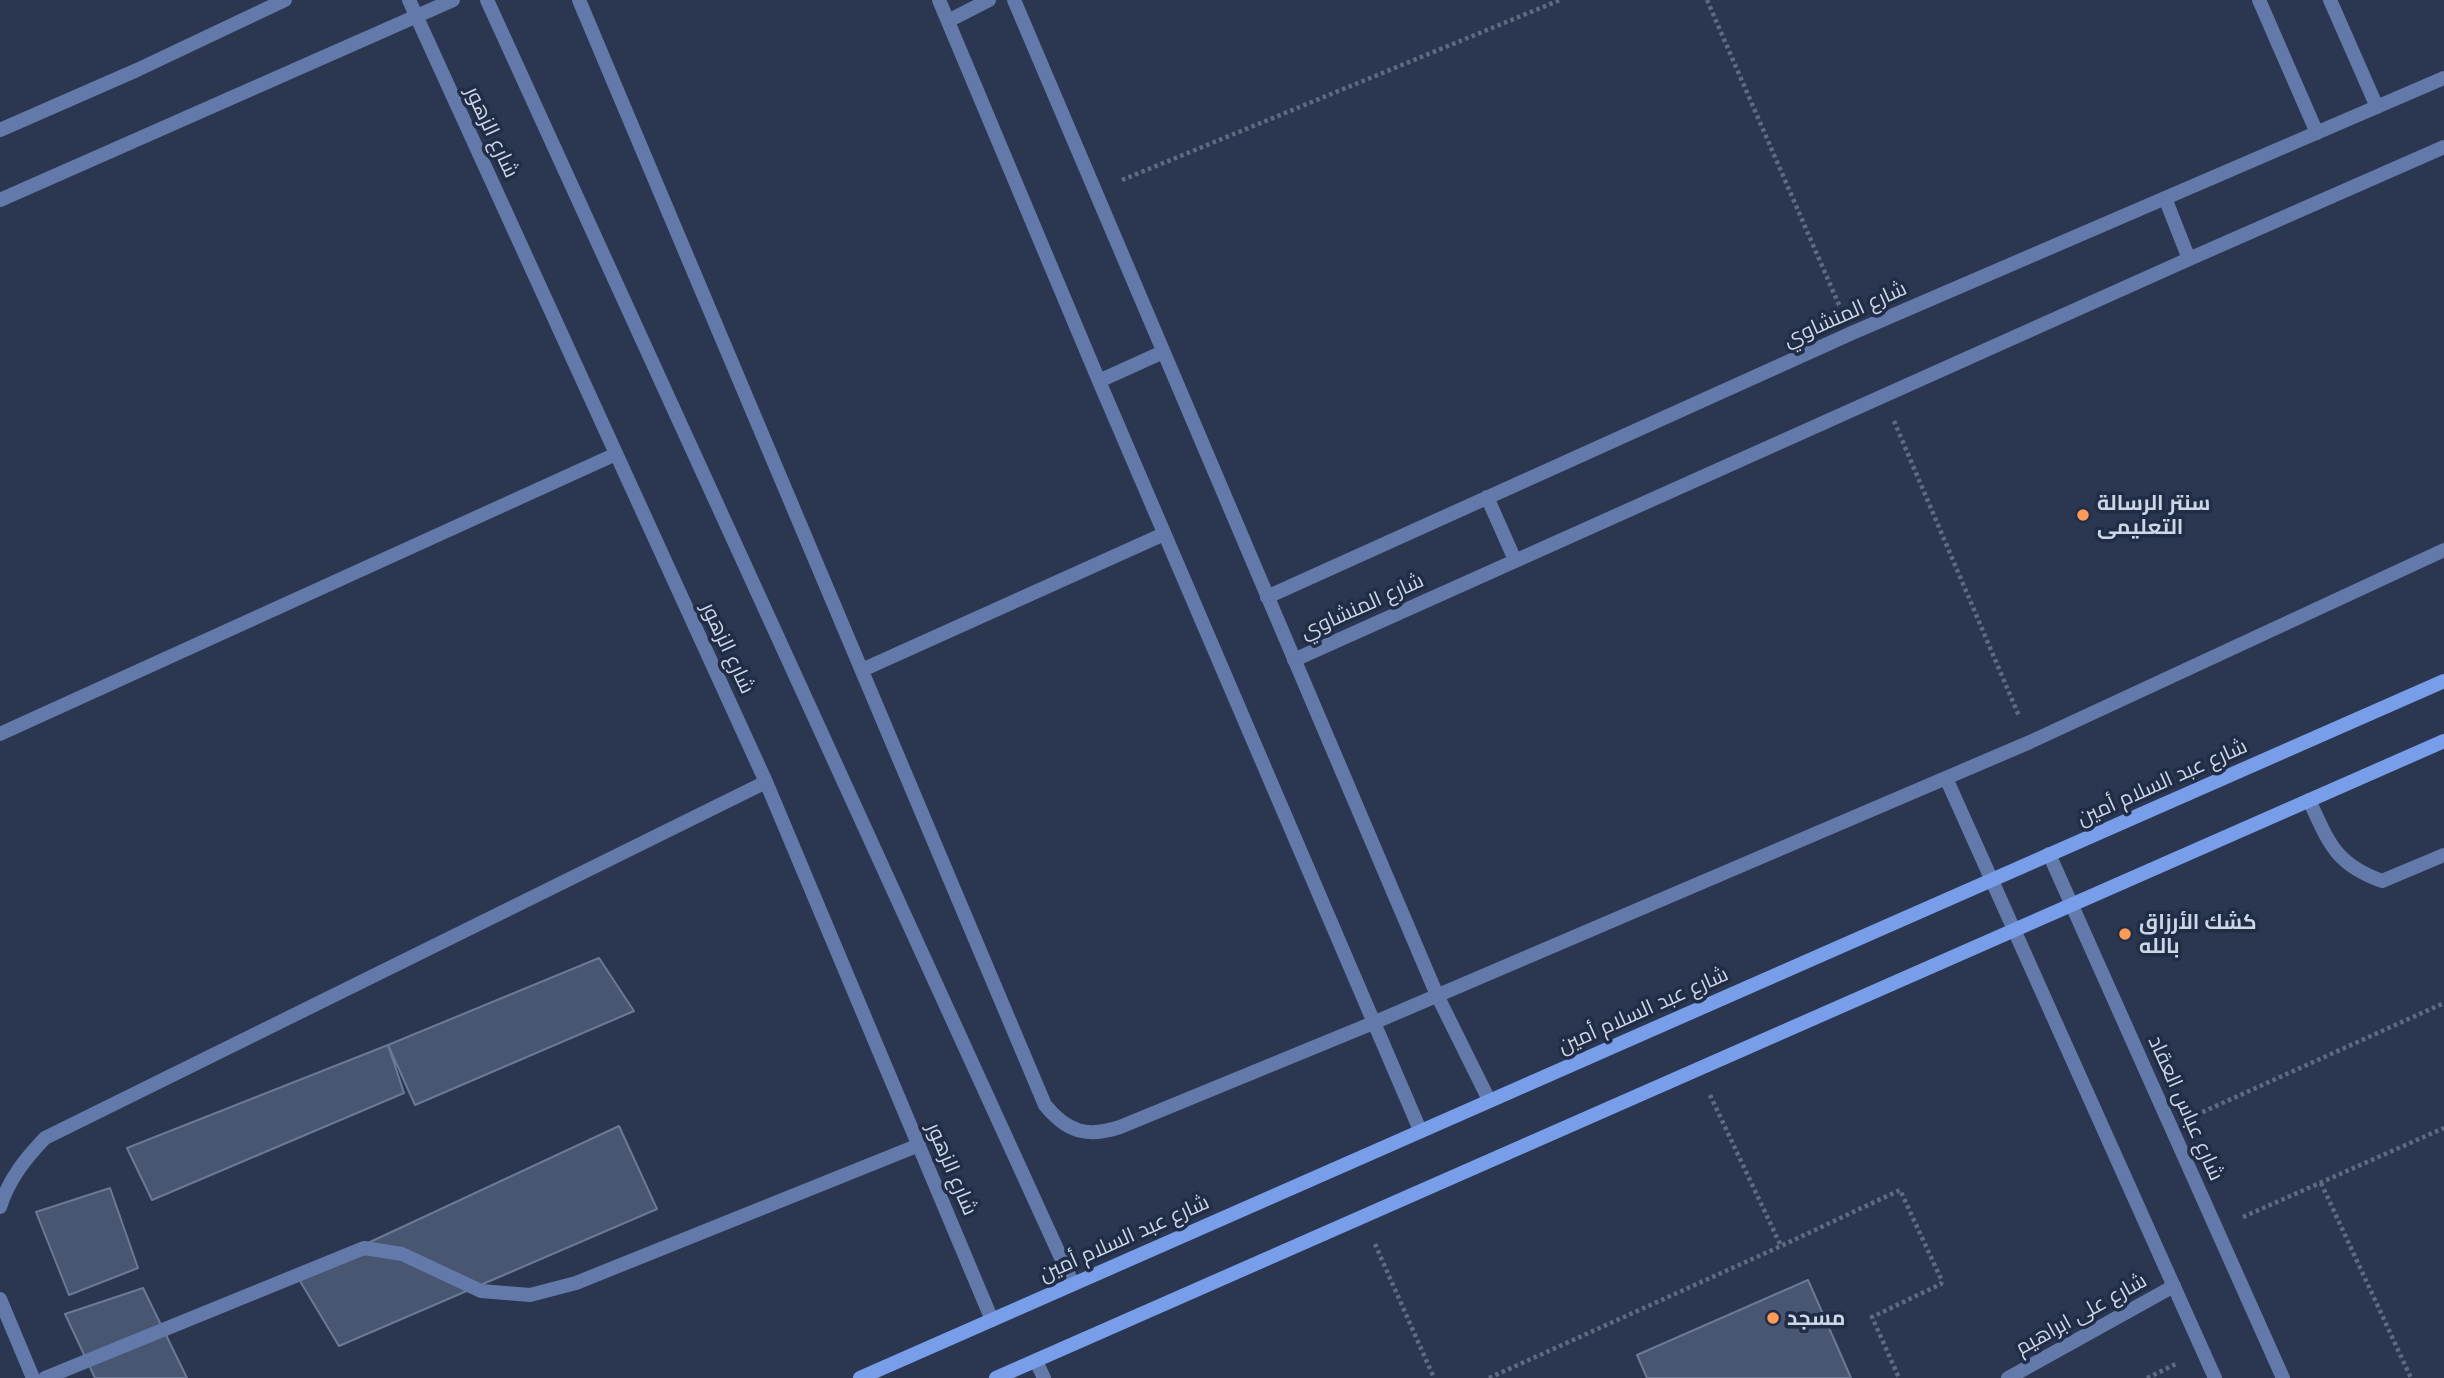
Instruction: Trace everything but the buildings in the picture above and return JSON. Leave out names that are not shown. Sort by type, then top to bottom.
[{"type":"street","points":[[0,130],[137,70],[285,0]]},
{"type":"street","name":"شارع الزهور","points":[[409,0],[766,782],[992,1320]]},
{"type":"street","points":[[0,200],[453,0]]},
{"type":"street","points":[[487,0],[1073,1284]]},
{"type":"street","points":[[579,0],[1045,1105],[1056,1118],[1070,1128],[1087,1133],[1103,1132],[1373,1023],[2030,743],[2444,550]]},
{"type":"street","points":[[939,0],[1099,382],[1420,1130]]},
{"type":"street","points":[[948,21],[989,0]]},
{"type":"street","points":[[1014,0],[1437,995],[1489,1100]]},
{"type":"street","points":[[2259,0],[2316,133]]},
{"type":"street","points":[[2330,0],[2377,107]]},
{"type":"street","name":"شارع المنشاوي","points":[[1267,597],[1852,333],[2444,78]]},
{"type":"street","name":"شارع المنشاوي","points":[[1294,660],[2444,147]]},
{"type":"street","points":[[2165,198],[2189,259]]},
{"type":"street","points":[[1099,382],[1163,352]]},
{"type":"street","points":[[0,734],[617,454]]},
{"type":"street","points":[[1487,497],[1515,560]]},
{"type":"street","points":[[862,670],[1164,534]]},
{"type":"street","name":"شارع عبد السلام أمين","points":[[860,1378],[2444,681]]},
{"type":"street","points":[[996,1378],[2444,741]]},
{"type":"street","points":[[1946,778],[2215,1378]]},
{"type":"street","points":[[0,1207],[5,1191],[22,1162],[45,1138],[766,782]]},
{"type":"street","points":[[2309,800],[2326,837],[2340,858],[2359,873],[2382,881],[2444,855]]},
{"type":"street","name":"شارع عباس العقاد","points":[[2049,855],[2283,1378]]},
{"type":"street","points":[[45,1378],[365,1248],[402,1254],[481,1291],[530,1295],[576,1283],[919,1145]]},
{"type":"street","name":"شارع على ابراهيم","points":[[2008,1378],[2174,1286]]},
{"type":"street","points":[[0,1299],[33,1378]]},
{"type":"street","points":[[1036,1361],[1044,1378]]},
{"type":"path","points":[[1095,191],[1560,0]]},
{"type":"path","points":[[2171,1126],[2444,1003]]},
{"type":"path","points":[[1698,1070],[1782,1246]]},
{"type":"path","points":[[2217,1229],[2444,1128]]},
{"type":"path","points":[[2321,1183],[2411,1378]]},
{"type":"path","points":[[1492,1377],[1782,1246],[1898,1190],[1902,1191],[1942,1281],[1872,1317],[1899,1378]]},
{"type":"path","points":[[1363,1218],[1434,1378]]},
{"type":"place","name":"سنتر الرسالة التعليمى","points":[[2083,515]]},
{"type":"place","name":"كشك الأرزاق بالله","points":[[2125,934]]},
{"type":"place","name":"مسجد","points":[[1773,1318]]}]
